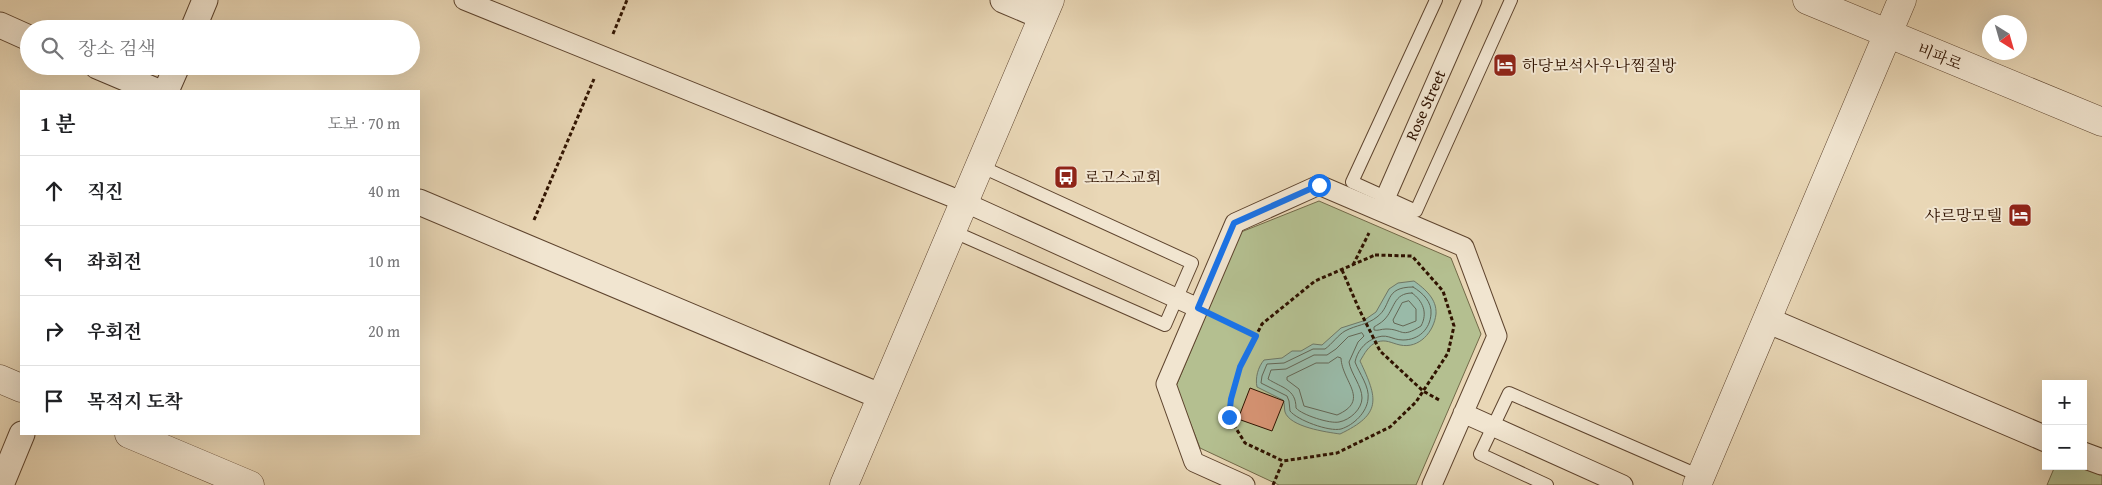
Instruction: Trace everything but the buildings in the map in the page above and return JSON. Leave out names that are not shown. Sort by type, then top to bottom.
[{"type":"street","points":[[196,20],[205,0]]},
{"type":"street","points":[[464,0],[964,202],[1198,308]]},
{"type":"street","points":[[844,485],[1046,8],[1003,0]]},
{"type":"street","name":"Rose Street","points":[[1382,203],[1472,0]]},
{"type":"street","name":"비파로","points":[[1807,0],[2102,122]]},
{"type":"street","points":[[1698,481],[1902,0]]},
{"type":"street","points":[[0,26],[20,34]]},
{"type":"street","points":[[118,75],[154,90]]},
{"type":"street","points":[[166,90],[173,75]]},
{"type":"street","points":[[1245,485],[1194,462],[1166,384],[1234,223],[1319,185],[1382,203],[1464,246],[1497,336],[1432,485]]},
{"type":"street","points":[[420,202],[882,397]]},
{"type":"street","points":[[1767,320],[2042,437]]},
{"type":"street","points":[[0,379],[20,388]]},
{"type":"street","points":[[1463,413],[1624,485]]},
{"type":"street","points":[[1,485],[22,435]]},
{"type":"street","points":[[131,435],[250,485]]},
{"type":"street","points":[[2087,456],[2102,462]]},
{"type":"lane","points":[[1436,0],[1352,182],[1382,203],[1416,211],[1511,0]]},
{"type":"lane","points":[[952,231],[1165,325],[1192,264],[980,166]]},
{"type":"lane","points":[[1547,485],[1480,454],[1509,393],[1698,481]]},
{"type":"path","points":[[524,246],[626,0]]},
{"type":"path","points":[[1353,265],[1382,203]]},
{"type":"path","points":[[1375,256],[1412,256],[1443,291],[1454,326],[1448,353],[1416,402],[1390,427],[1337,453],[1284,461],[1245,442],[1229,417],[1231,399],[1240,367],[1262,324],[1315,281],[1353,265],[1375,256]]},
{"type":"path","points":[[1342,270],[1380,351],[1423,391],[1463,413]]},
{"type":"path","points":[[1198,308],[1256,336]]},
{"type":"path","points":[[1273,485],[1284,461]]},
{"type":"shaded area","points":[[1319,201],[1451,258],[1481,334],[1416,485],[1279,485],[1200,448],[1176,386],[1241,232]]},
{"type":"shaded area","points":[[2102,462],[2102,485],[2047,485],[2053,470],[2087,470],[2087,465]]},
{"type":"water","points":[[1414,281],[1426,291],[1435,304],[1435,321],[1429,333],[1419,342],[1407,346],[1380,341],[1367,350],[1360,361],[1373,396],[1372,404],[1370,412],[1354,427],[1340,434],[1301,425],[1288,417],[1283,400],[1257,387],[1257,373],[1264,360],[1282,358],[1292,351],[1301,351],[1313,344],[1322,345],[1341,328],[1363,321],[1376,312],[1389,289],[1398,283]]},
{"type":"place","name":"하당보석사우나찜질방","points":[[1505,65]]},
{"type":"place","name":"로고스교회","points":[[1066,177]]},
{"type":"place","name":"샤르망모텔","points":[[2020,215]]},
{"type":"route","points":[[1229,417],[1231,399],[1240,367],[1256,336],[1198,308],[1234,223],[1319,185]]}]
